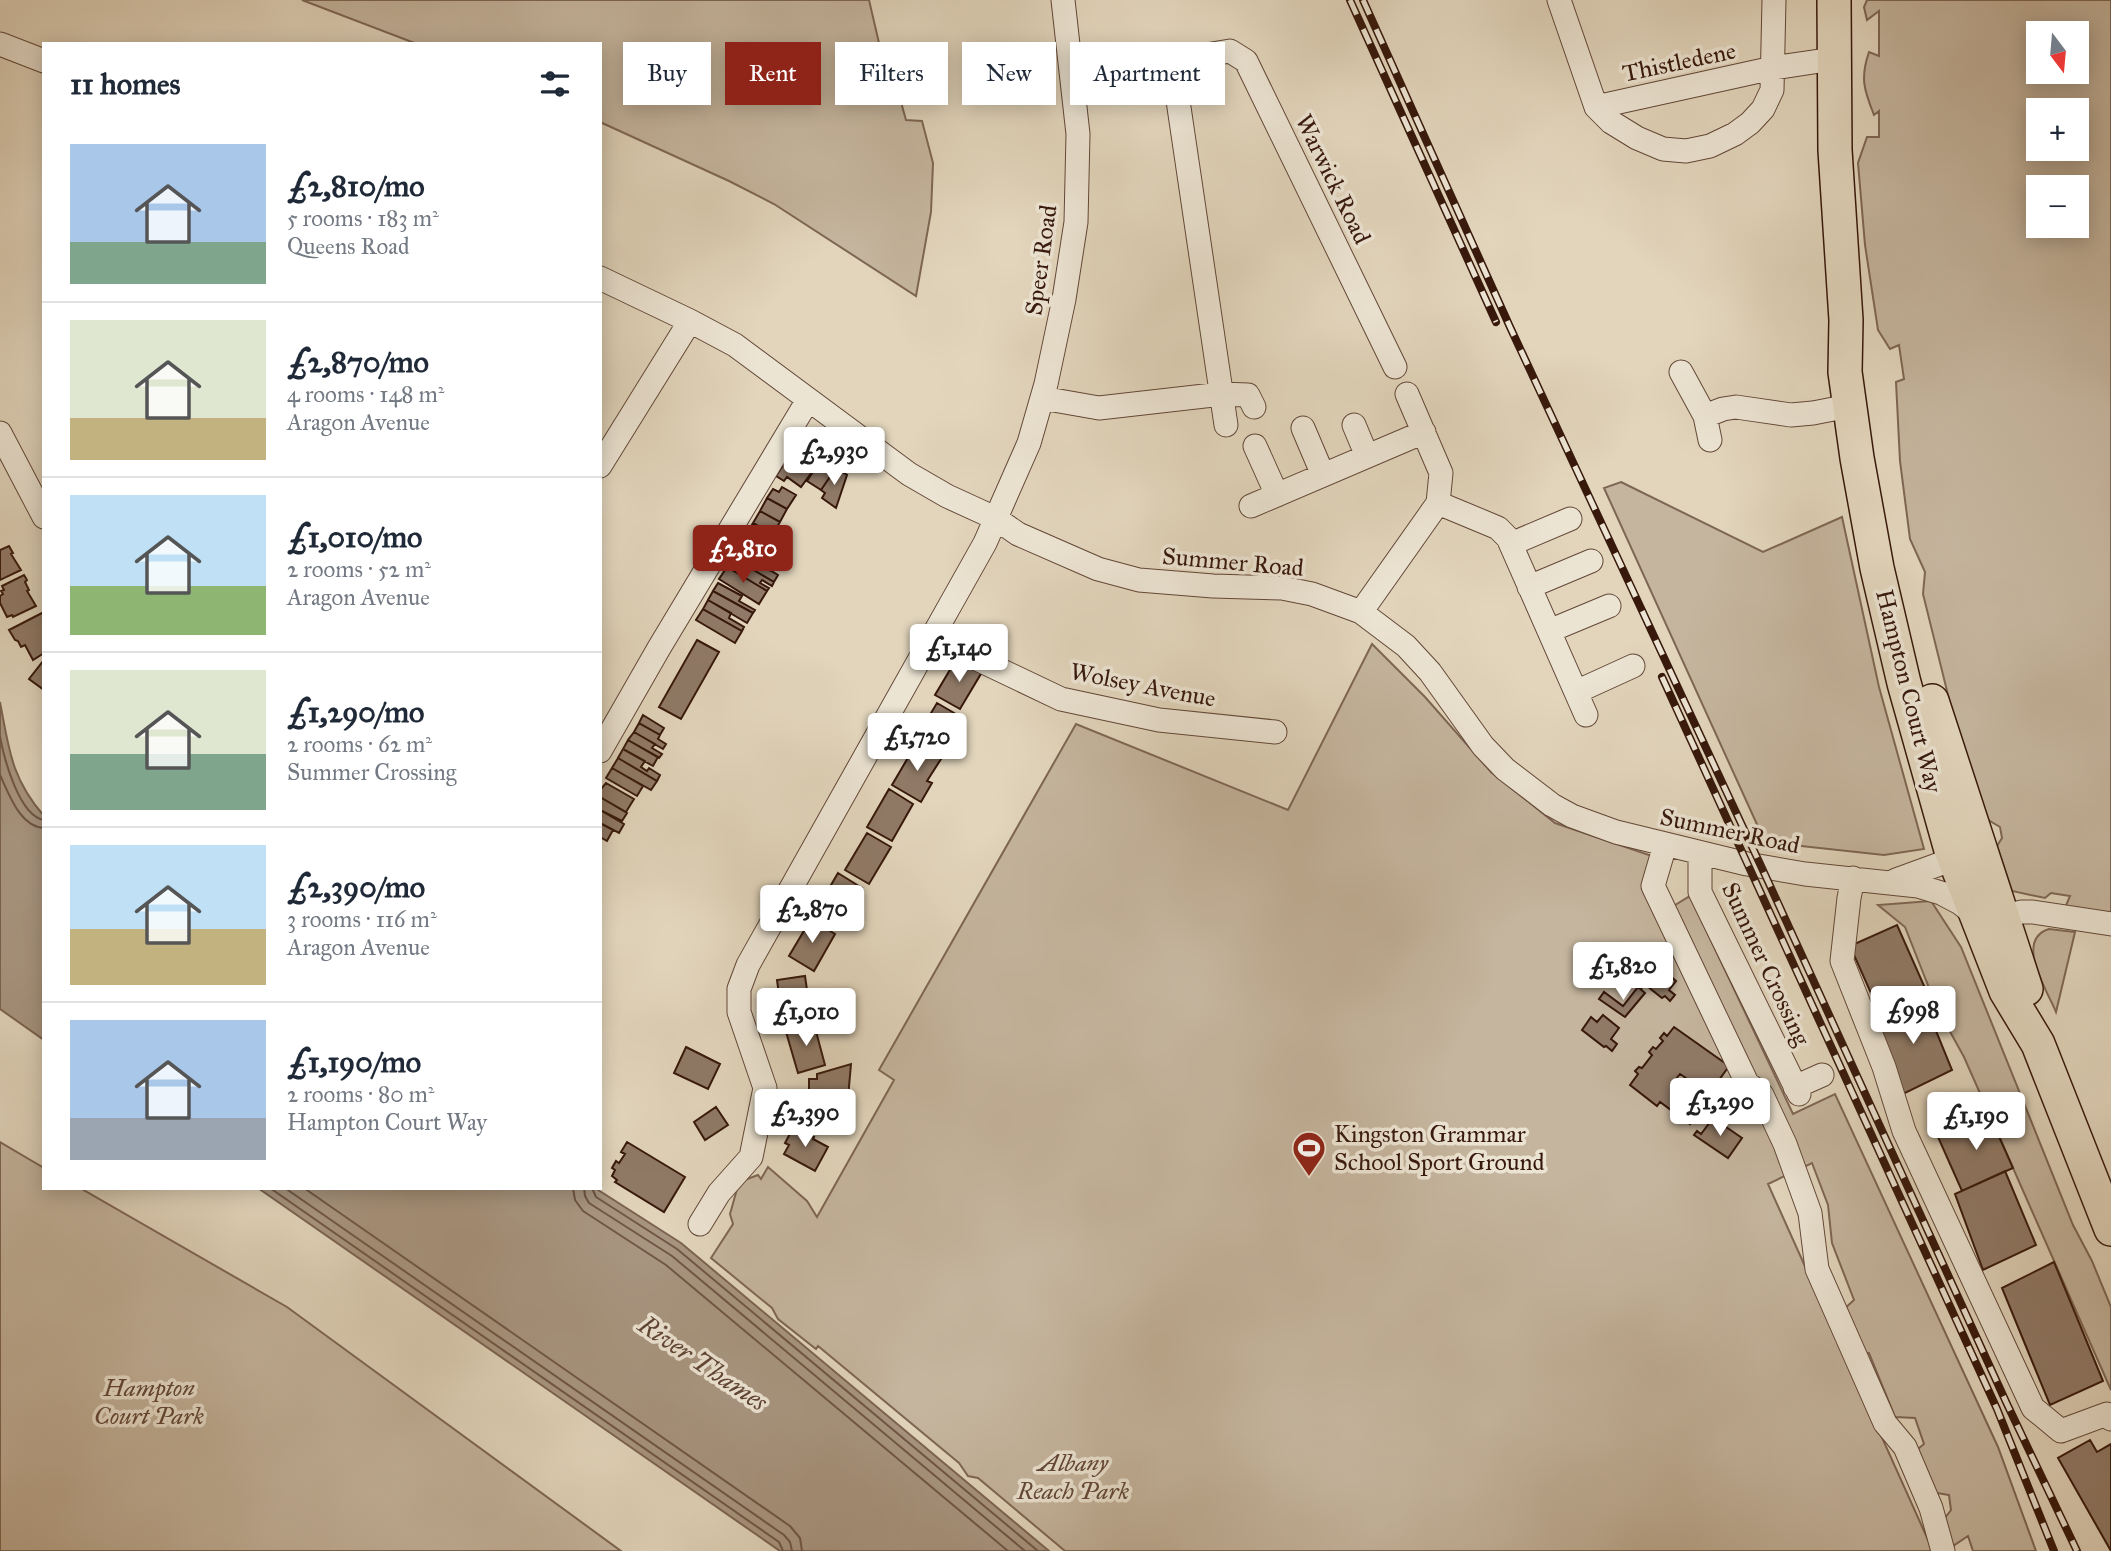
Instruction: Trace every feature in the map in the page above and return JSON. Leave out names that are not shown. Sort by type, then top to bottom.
[{"type":"highway","name":"Hampton Court Way","points":[[1834,0],[1833,59],[1838,209],[1846,320],[1845,372],[1877,568],[1904,683],[1951,850],[1985,919],[2026,986],[2038,1044],[2111,1229]]},
{"type":"highway","name":"Hampton Court Way","points":[[1846,320],[1860,368],[1883,509],[1906,609],[1938,724],[1985,919]]},
{"type":"street","name":"Speer Road","points":[[1063,0],[1070,54]]},
{"type":"street","name":"Thistledene","points":[[1559,0],[1596,107],[1611,122],[1637,138],[1663,149],[1686,151],[1710,146],[1735,134],[1763,109],[1772,90],[1773,68]]},
{"type":"street","points":[[1773,68],[1774,0]]},
{"type":"street","points":[[0,44],[42,60]]},
{"type":"street","name":"Warwick Road","points":[[1225,52],[1230,51],[1246,61],[1395,367]]},
{"type":"street","name":"Thistledene","points":[[1596,107],[1773,68],[1833,59]]},
{"type":"street","name":"Speer Road","points":[[700,1224],[719,1193],[751,1157],[765,1088],[740,1012],[739,989],[748,965],[985,543],[1030,443],[1064,299],[1076,222],[1078,134],[1075,105]]},
{"type":"street","points":[[1179,105],[1226,425]]},
{"type":"street","name":"Summer Road","points":[[602,279],[735,345],[909,474],[947,496],[995,518],[1018,534],[1098,569],[1139,580],[1282,588],[1312,594],[1361,612],[1406,646],[1430,673],[1483,746],[1505,769],[1552,805],[1572,816],[1616,832],[1700,854],[1805,874],[1918,886],[1941,893],[1985,919]]},
{"type":"street","points":[[602,463],[690,321]]},
{"type":"street","points":[[1681,372],[1705,416],[1710,440]]},
{"type":"street","points":[[1042,398],[1099,408],[1222,394],[1248,395],[1254,407]]},
{"type":"street","points":[[1361,612],[1438,503],[1441,473],[1407,394]]},
{"type":"street","points":[[602,748],[808,400]]},
{"type":"street","points":[[1705,416],[1736,407],[1791,415],[1849,406]]},
{"type":"street","points":[[1354,425],[1367,456]]},
{"type":"street","points":[[1303,428],[1323,475]]},
{"type":"street","points":[[1251,506],[1423,432]]},
{"type":"street","points":[[0,433],[42,513]]},
{"type":"street","points":[[1255,446],[1277,495]]},
{"type":"street","points":[[1438,503],[1498,528],[1511,544],[1586,715]]},
{"type":"street","points":[[1511,544],[1570,519]]},
{"type":"street","points":[[1529,587],[1591,561]]},
{"type":"street","points":[[1549,631],[1609,606]]},
{"type":"street","name":"Wolsey Avenue","points":[[932,637],[1061,699],[1159,720],[1275,732]]},
{"type":"street","points":[[1576,692],[1633,666]]},
{"type":"street","points":[[1665,845],[1653,886],[1747,1083],[1762,1095],[1785,1144],[1810,1213],[1816,1269],[1885,1423],[1905,1447],[1931,1508],[1943,1551]]},
{"type":"street","name":"Summer Road","points":[[1890,882],[1948,861],[1951,858],[1951,850]]},
{"type":"street","name":"Summer Crossing","points":[[1700,854],[1700,892],[1797,1091],[1822,1075]]},
{"type":"street","points":[[1853,878],[1842,961],[1884,1067],[1904,1131],[2033,1408],[2061,1431],[2107,1415],[2111,1419]]},
{"type":"street","points":[[1985,919],[2033,912],[2111,924]]},
{"type":"green space","points":[[302,0],[869,0],[879,42],[835,42],[835,105],[902,105],[906,120],[922,121],[933,163],[931,212],[916,296],[774,204],[602,123],[602,42],[412,42]]},
{"type":"green space","points":[[1867,0],[2111,0],[2111,916],[2065,908],[2070,896],[2051,893],[2045,898],[2012,891],[1997,846],[2002,838],[2000,827],[1985,818],[1950,703],[1923,594],[1925,572],[1910,539],[1900,461],[1896,382],[1904,379],[1899,345],[1890,349],[1878,330],[1865,245],[1858,163],[1867,137],[1879,137],[1879,111],[1874,115],[1864,77],[1869,52],[1879,56],[1879,11],[1867,20],[1864,7]]},
{"type":"green space","points":[[1621,482],[1763,552],[1842,517],[1879,687],[1924,849],[1884,855],[1765,842],[1604,488]]},
{"type":"green space","name":"Kingston Grammar School Sport Ground","points":[[1372,644],[1425,697],[1491,772],[1555,823],[1652,856],[1662,913],[1690,896],[1793,1114],[1835,1094],[1998,1447],[2036,1551],[1973,1551],[1968,1536],[1953,1546],[1941,1523],[1951,1510],[1949,1495],[1926,1491],[1908,1457],[1924,1444],[1915,1418],[1895,1417],[1869,1353],[1846,1354],[1831,1321],[1854,1300],[1832,1243],[1828,1205],[1812,1163],[1768,1184],[1933,1551],[1065,1551],[978,1478],[968,1476],[959,1463],[818,1346],[816,1349],[778,1319],[772,1308],[711,1258],[733,1224],[730,1214],[739,1182],[758,1175],[761,1179],[768,1167],[807,1201],[817,1217],[894,1080],[879,1070],[1076,724],[1288,810]]},
{"type":"green space","points":[[1931,901],[1961,947],[2073,1225],[2092,1261],[2111,1307],[2111,1390],[1964,1057],[1937,1008],[1905,927],[1878,905]]},
{"type":"green space","points":[[2049,929],[2075,932],[2056,1012],[2033,954],[2039,935]]},
{"type":"green space","name":"Hampton Court Park","points":[[0,1142],[42,1167],[42,1190],[83,1190],[287,1307],[621,1551],[0,1551]]},
{"type":"water","points":[[0,702],[9,749],[18,776],[42,813],[42,1039],[0,1009]]},
{"type":"water","name":"River Thames","points":[[261,1190],[598,1190],[681,1243],[1049,1551],[780,1551]]},
{"type":"building","points":[[806,447],[822,458],[801,487],[787,477],[784,481],[776,476],[791,453],[799,458]]},
{"type":"building","points":[[822,458],[836,468],[821,490],[807,481]]},
{"type":"building","points":[[836,468],[847,475],[836,508],[822,498],[825,493],[821,490]]},
{"type":"building","points":[[782,487],[796,495],[787,509],[767,498],[773,489],[779,492]]},
{"type":"building","points":[[767,498],[787,509],[780,522],[760,511]]},
{"type":"building","points":[[760,511],[780,522],[773,534],[753,523]]},
{"type":"building","points":[[753,523],[773,534],[764,550],[744,538]]},
{"type":"building","points":[[741,543],[763,556],[761,560],[771,566],[769,570],[737,550]]},
{"type":"building","points":[[9,546],[21,570],[0,580],[0,550]]},
{"type":"building","points":[[737,550],[778,575],[774,582],[733,558]]},
{"type":"building","points":[[733,558],[774,582],[772,586],[762,580],[760,583],[769,588],[767,591],[727,567]]},
{"type":"building","points":[[727,567],[767,591],[759,604],[719,579]]},
{"type":"building","points":[[24,575],[29,590],[27,591],[36,606],[13,617],[7,617],[0,603],[0,596],[3,594],[1,591],[4,590],[2,586]]},
{"type":"building","points":[[718,583],[742,596],[739,601],[755,610],[753,613],[713,591]]},
{"type":"building","points":[[713,591],[753,613],[747,623],[708,600]]},
{"type":"building","points":[[708,600],[731,613],[729,618],[744,627],[742,631],[703,609]]},
{"type":"building","points":[[703,609],[742,631],[735,643],[696,620]]},
{"type":"building","points":[[42,613],[42,654],[33,660],[25,645],[21,647],[9,630]]},
{"type":"building","points":[[697,640],[719,652],[681,719],[659,707]]},
{"type":"building","points":[[957,658],[982,672],[960,709],[935,695]]},
{"type":"building","points":[[42,663],[42,689],[29,679]]},
{"type":"building","points":[[937,703],[961,717],[940,754],[915,740]]},
{"type":"building","points":[[643,715],[664,728],[660,735],[639,723]]},
{"type":"building","points":[[639,723],[660,735],[658,739],[666,744],[663,749],[634,732]]},
{"type":"building","points":[[634,732],[655,744],[652,748],[662,754],[659,758],[628,740]]},
{"type":"building","points":[[628,740],[658,757],[653,766],[623,749]]},
{"type":"building","points":[[916,744],[941,759],[927,781],[932,783],[921,802],[892,785]]},
{"type":"building","points":[[623,749],[645,761],[641,767],[647,771],[649,768],[660,775],[657,781],[618,758]]},
{"type":"building","points":[[618,758],[657,781],[651,790],[612,768]]},
{"type":"building","points":[[612,768],[643,786],[637,796],[606,778]]},
{"type":"building","points":[[606,783],[634,799],[626,812],[602,798],[602,788]]},
{"type":"building","points":[[889,789],[913,804],[892,841],[867,827]]},
{"type":"building","points":[[602,798],[627,813],[622,821],[602,811]]},
{"type":"building","points":[[602,811],[624,824],[619,833],[602,824]]},
{"type":"building","points":[[602,824],[613,830],[607,841],[602,838]]},
{"type":"building","points":[[867,833],[891,847],[869,884],[845,870]]},
{"type":"building","points":[[838,873],[862,888],[840,925],[816,911]]},
{"type":"building","points":[[811,919],[835,934],[814,971],[789,956]]},
{"type":"building","points":[[1897,925],[1929,997],[1882,1018],[1850,946]]},
{"type":"building","points":[[1627,962],[1649,979],[1641,989],[1618,973]]},
{"type":"building","points":[[1661,967],[1676,981],[1669,990],[1675,995],[1670,1001],[1647,986],[1653,978],[1650,976]]},
{"type":"building","points":[[805,976],[811,1018],[783,1023],[777,980]]},
{"type":"building","points":[[1638,987],[1645,993],[1625,1017],[1599,999],[1604,992],[1623,1006]]},
{"type":"building","points":[[1923,999],[1952,1070],[1903,1094],[1874,1021]]},
{"type":"building","points":[[1603,1015],[1619,1028],[1611,1039],[1617,1044],[1612,1051],[1582,1030],[1591,1017],[1597,1022]]},
{"type":"building","points":[[814,1024],[825,1065],[798,1073],[786,1032]]},
{"type":"building","points":[[1674,1027],[1729,1066],[1709,1094],[1680,1074],[1676,1079],[1706,1102],[1690,1124],[1660,1102],[1657,1106],[1630,1085],[1638,1074],[1635,1071],[1639,1067],[1642,1068],[1652,1055],[1649,1052],[1663,1041],[1660,1038],[1664,1033],[1667,1036]]},
{"type":"building","points":[[686,1047],[720,1064],[708,1089],[674,1073]]},
{"type":"building","points":[[851,1064],[848,1098],[809,1098],[809,1079],[817,1079],[817,1074]]},
{"type":"building","points":[[809,1098],[833,1098],[832,1117],[808,1117]]},
{"type":"building","points":[[716,1107],[728,1125],[705,1140],[694,1122]]},
{"type":"building","points":[[1989,1114],[2013,1168],[1962,1191],[1938,1137]]},
{"type":"building","points":[[1713,1118],[1742,1138],[1728,1158],[1694,1135],[1697,1131],[1701,1134]]},
{"type":"building","points":[[793,1128],[814,1137],[813,1139],[828,1147],[815,1171],[784,1154],[789,1145],[785,1143]]},
{"type":"building","points":[[627,1142],[685,1177],[664,1212],[615,1182],[617,1180],[612,1176],[615,1170],[612,1168],[625,1154],[621,1152]]},
{"type":"building","points":[[2005,1171],[2036,1245],[1983,1270],[1955,1194]]},
{"type":"building","points":[[2054,1262],[2103,1381],[2050,1405],[2002,1288]]},
{"type":"building","points":[[2090,1440],[2097,1452],[2111,1444],[2111,1551],[2058,1458]]},
{"type":"railway","points":[[1350,0],[1496,322]]},
{"type":"railway","points":[[1363,0],[1510,327],[2077,1551]]},
{"type":"railway","points":[[1662,677],[1997,1409],[2054,1551]]},
{"type":"place","name":"Kingston Grammar School Sport Ground","points":[[1309,1178]]},
{"type":"park label","name":"Albany Reach Park","points":[[1073,1477]]}]
